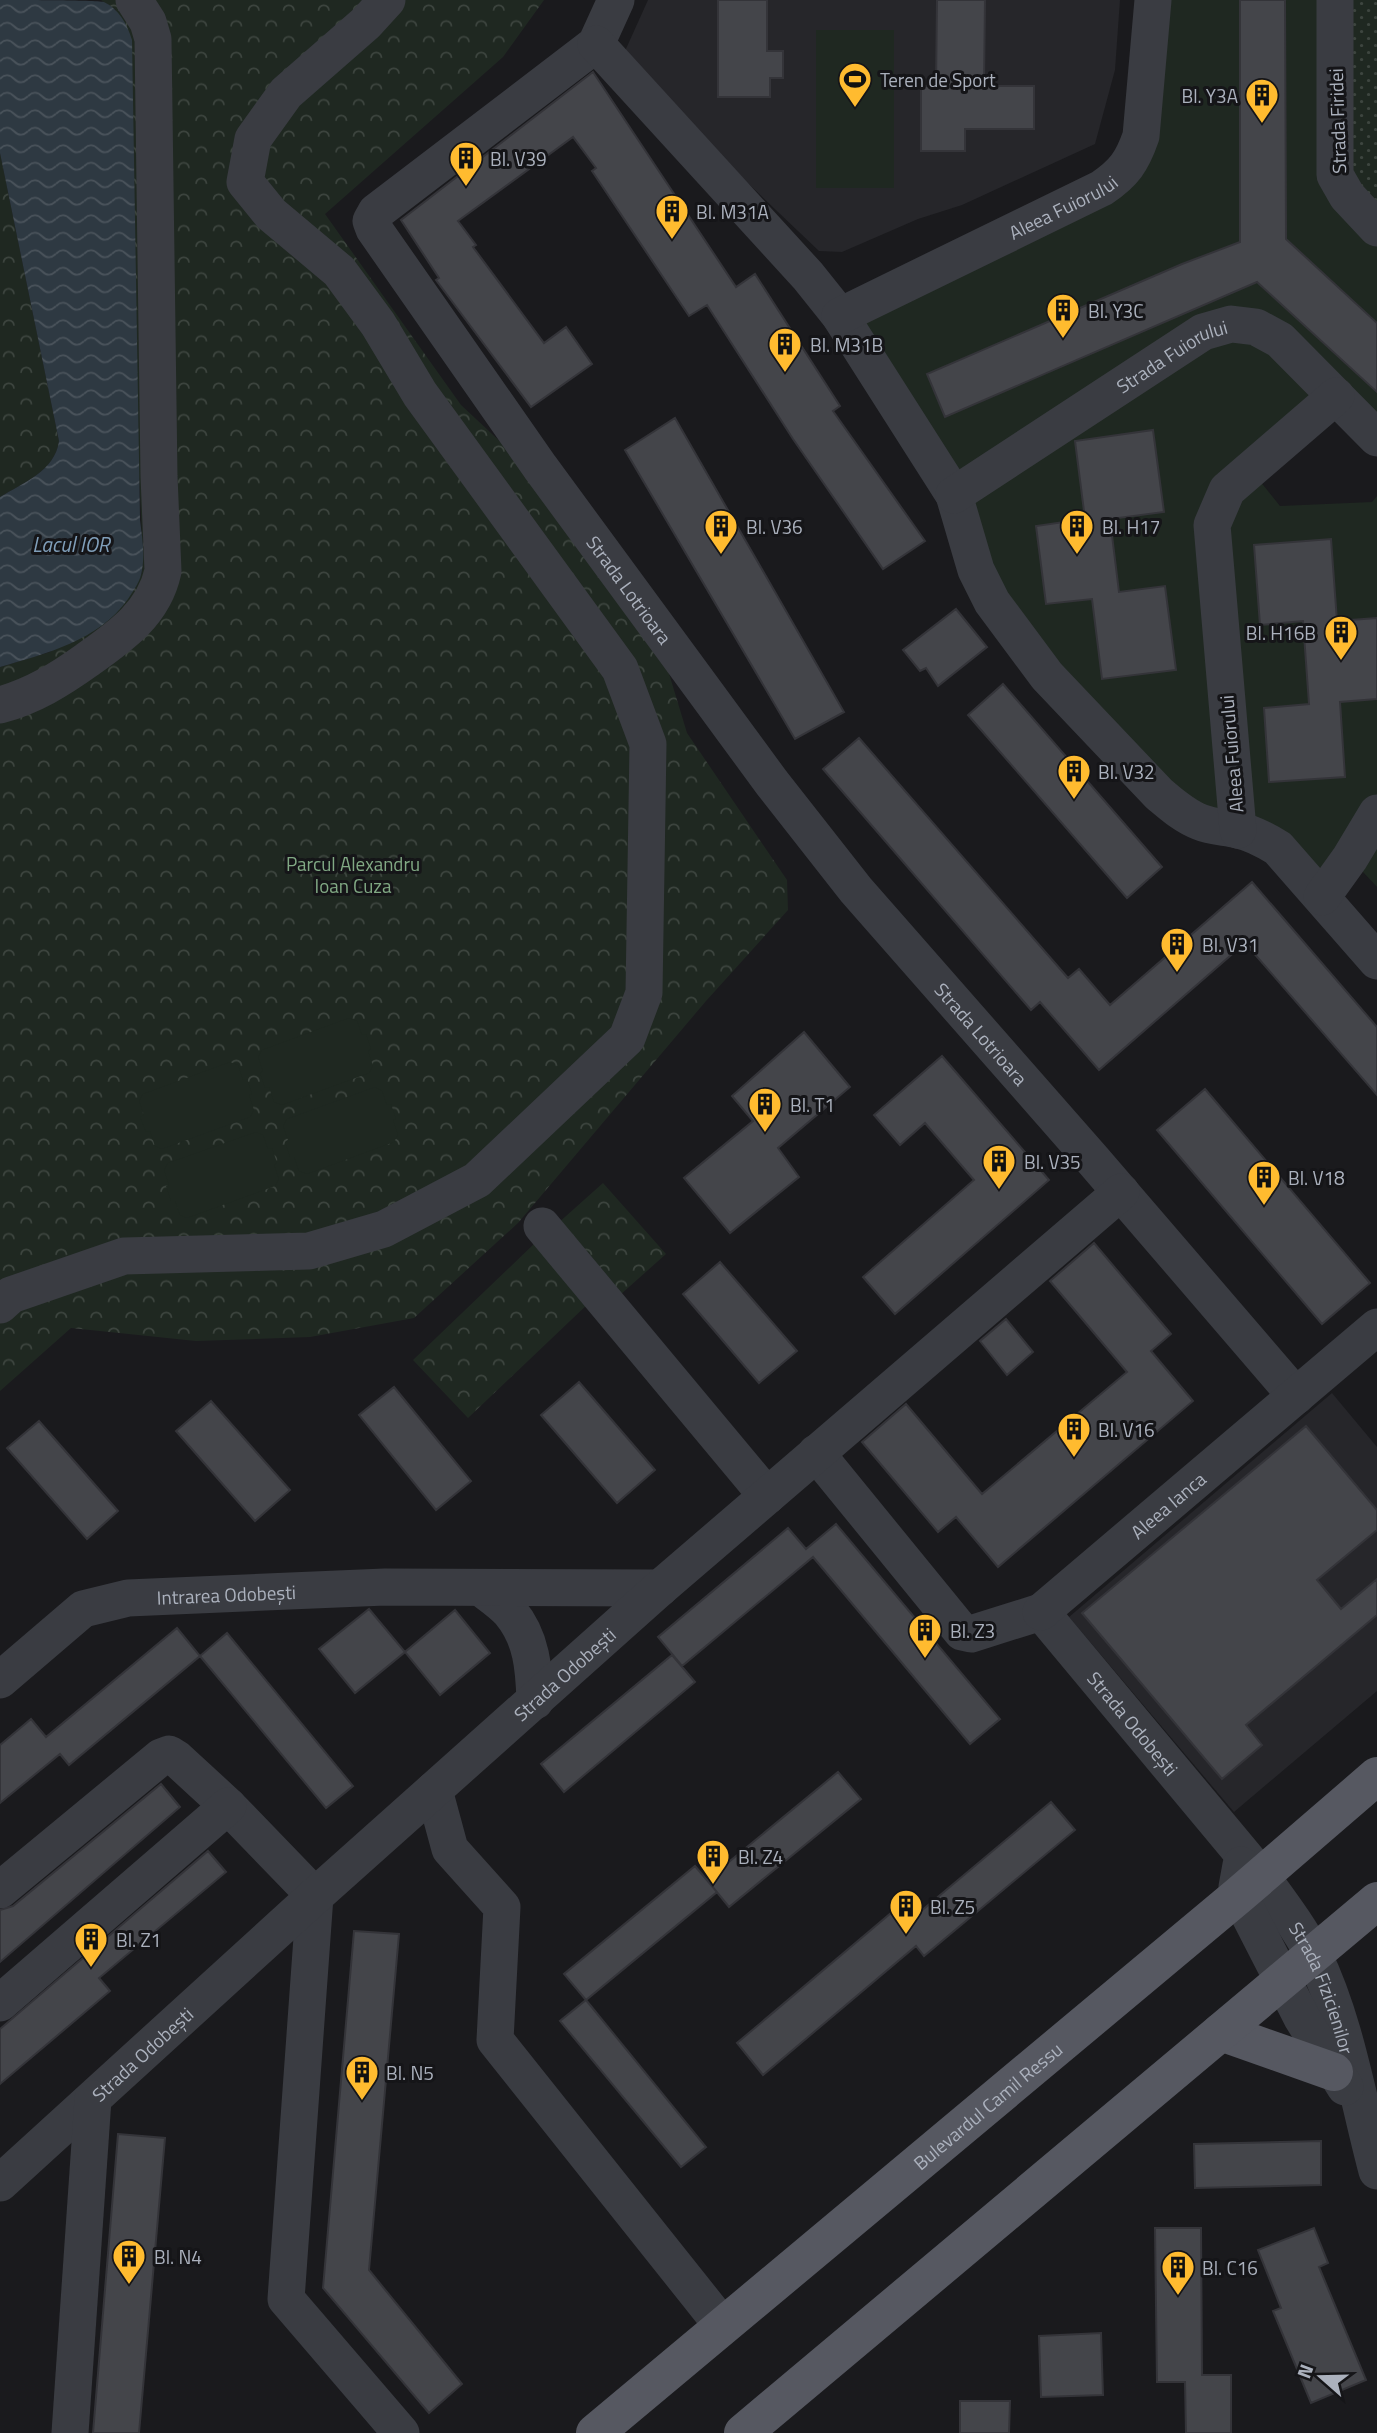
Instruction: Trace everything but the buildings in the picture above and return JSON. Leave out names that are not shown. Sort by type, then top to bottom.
[{"type":"main road","name":"Bulevardul Camil Ressu","points":[[595,2433],[1246,1874],[1377,1776]]},
{"type":"main road","points":[[743,2433],[1377,1901]]},
{"type":"main road","points":[[1221,2032],[1334,2072]]},
{"type":"street","points":[[0,705],[42,690],[117,639],[149,605],[163,570],[159,476],[153,39],[148,22],[134,0]]},
{"type":"street","points":[[0,1305],[11,1295],[124,1256],[309,1251],[384,1229],[477,1180],[627,1038],[644,993],[648,744],[620,669],[420,394],[378,324],[339,271],[271,214],[245,182],[253,139],[286,93],[366,23],[387,0]]},
{"type":"street","name":"Strada Lotrioara","points":[[616,0],[596,44],[376,212],[371,221],[374,229],[540,467],[772,783],[856,890],[1121,1192]]},
{"type":"street","name":"Aleea Fuiorului","points":[[840,316],[1102,188],[1126,169],[1140,136],[1153,0]]},
{"type":"street","name":"Strada Firidei","points":[[1335,0],[1335,175],[1348,196],[1377,228]]},
{"type":"street","points":[[596,44],[808,276],[840,316],[954,495],[976,570],[992,602],[1047,676],[1159,794],[1178,810],[1197,821],[1214,827],[1238,830],[1261,838],[1278,848],[1377,961]]},
{"type":"street","name":"Strada Fuiorului","points":[[954,495],[1203,332],[1231,324],[1256,327],[1280,340],[1377,438]]},
{"type":"street","name":"Aleea Fuiorului","points":[[1238,830],[1212,525],[1227,490],[1336,396]]},
{"type":"street","points":[[1322,897],[1377,813]]},
{"type":"street","points":[[1121,1192],[1296,1396]]},
{"type":"street","name":"Strada Odobești","points":[[0,2183],[315,1896],[660,1588],[1121,1192]]},
{"type":"street","points":[[542,1226],[767,1496]]},
{"type":"street","name":"Aleea Ianca","points":[[1041,1612],[1377,1327]]},
{"type":"street","points":[[816,1453],[962,1632],[971,1634],[1041,1612]]},
{"type":"street","name":"Intrarea Odobești","points":[[0,1680],[83,1609],[128,1598],[385,1587],[660,1588]]},
{"type":"street","points":[[481,1588],[510,1612],[525,1635],[534,1668],[535,1701]]},
{"type":"street","name":"Strada Odobești","points":[[1041,1612],[1246,1874]]},
{"type":"street","points":[[0,1890],[161,1756],[169,1754],[228,1806],[315,1896],[286,2299],[401,2433]]},
{"type":"street","points":[[434,1790],[450,1849],[502,1907],[495,2040],[722,2325]]},
{"type":"street","points":[[0,2003],[228,1806]]},
{"type":"street","name":"Strada Fizicienilor","points":[[1246,1874],[1283,1906],[1314,1955],[1341,2031],[1371,2142]]},
{"type":"street","name":"Strada Fizicienilor","points":[[1246,1874],[1283,1981],[1371,2142]]},
{"type":"street","points":[[70,2433],[93,2099]]},
{"type":"shaded area","points":[[648,0],[1120,0],[1115,70],[1095,144],[962,205],[918,219],[842,252],[819,251],[689,127],[625,51]]},
{"type":"shaded area","points":[[1332,1393],[1377,1447],[1377,1691],[1234,1812],[1069,1617]]},
{"type":"green space","name":"Parcul Alexandru Ioan Cuza","points":[[101,0],[544,0],[503,57],[325,214],[461,405],[521,461],[667,667],[687,733],[787,880],[788,910],[706,1001],[518,1223],[414,1318],[310,1337],[196,1341],[71,1328],[0,1391],[0,667],[50,652],[135,588],[142,573],[116,10]]},
{"type":"green space","points":[[1153,0],[1335,0],[1335,175],[1377,228],[1377,438],[1336,397],[1251,470],[1280,506],[1372,502],[1377,496],[1377,887],[1350,858],[1322,897],[1214,827],[1047,676],[840,316],[1115,179]]},
{"type":"green space","points":[[1335,0],[1377,0],[1377,228],[1347,196]]},
{"type":"green space","name":"Teren de Sport","points":[[816,30],[894,30],[894,188],[816,188]]},
{"type":"green space","points":[[0,153],[59,441],[45,468],[0,497]]},
{"type":"green space","points":[[349,1018],[357,1021],[362,1035],[366,1034],[373,1066],[369,1073],[282,1105],[274,1102],[260,1073],[263,1071],[258,1057],[262,1050]]},
{"type":"green space","points":[[230,1062],[238,1065],[243,1080],[247,1079],[254,1110],[250,1117],[162,1149],[155,1146],[150,1131],[146,1132],[140,1117],[144,1115],[139,1101],[143,1094]]},
{"type":"green space","points":[[375,1087],[382,1091],[387,1105],[391,1104],[398,1135],[394,1142],[307,1174],[299,1171],[285,1142],[288,1140],[283,1126],[287,1119]]},
{"type":"green space","points":[[256,1132],[263,1135],[268,1149],[272,1148],[279,1179],[275,1186],[187,1218],[180,1215],[166,1186],[169,1185],[164,1170],[168,1163]]},
{"type":"green space","points":[[603,1183],[666,1254],[620,1295],[556,1225]]},
{"type":"green space","points":[[535,1243],[591,1301],[468,1418],[413,1360]]},
{"type":"water","name":"Lacul IOR","points":[[0,0],[104,2],[122,18],[132,40],[140,520],[143,557],[141,574],[135,589],[116,613],[102,625],[70,644],[0,667],[0,497],[45,468],[59,441],[0,153]]},
{"type":"place","name":"Teren de Sport","points":[[855,109]]},
{"type":"place","name":"Bl. Y3A","points":[[1262,125]]},
{"type":"place","name":"Bl. V39","points":[[466,188]]},
{"type":"place","name":"Bl. M31A","points":[[672,241]]},
{"type":"place","name":"Bl. Y3C","points":[[1063,340]]},
{"type":"place","name":"Bl. M31B","points":[[785,374]]},
{"type":"place","name":"Bl. V36","points":[[721,556]]},
{"type":"place","name":"Bl. H17","points":[[1077,556]]},
{"type":"place","name":"Bl. H16B","points":[[1341,662]]},
{"type":"place","name":"Bl. V32","points":[[1074,801]]},
{"type":"place","name":"Bl. V31","points":[[1177,974]]},
{"type":"place","name":"Bl. T1","points":[[765,1134]]},
{"type":"place","name":"Bl. V35","points":[[999,1191]]},
{"type":"place","name":"Bl. V18","points":[[1264,1207]]},
{"type":"place","name":"Bl. V16","points":[[1074,1459]]},
{"type":"place","name":"Bl. Z3","points":[[925,1660]]},
{"type":"place","name":"Bl. Z4","points":[[713,1886]]},
{"type":"place","name":"Bl. Z5","points":[[906,1936]]},
{"type":"place","name":"Bl. Z1","points":[[91,1969]]},
{"type":"place","name":"Bl. N5","points":[[362,2102]]},
{"type":"place","name":"Bl. N4","points":[[129,2286]]},
{"type":"place","name":"Bl. C16","points":[[1178,2297]]}]
